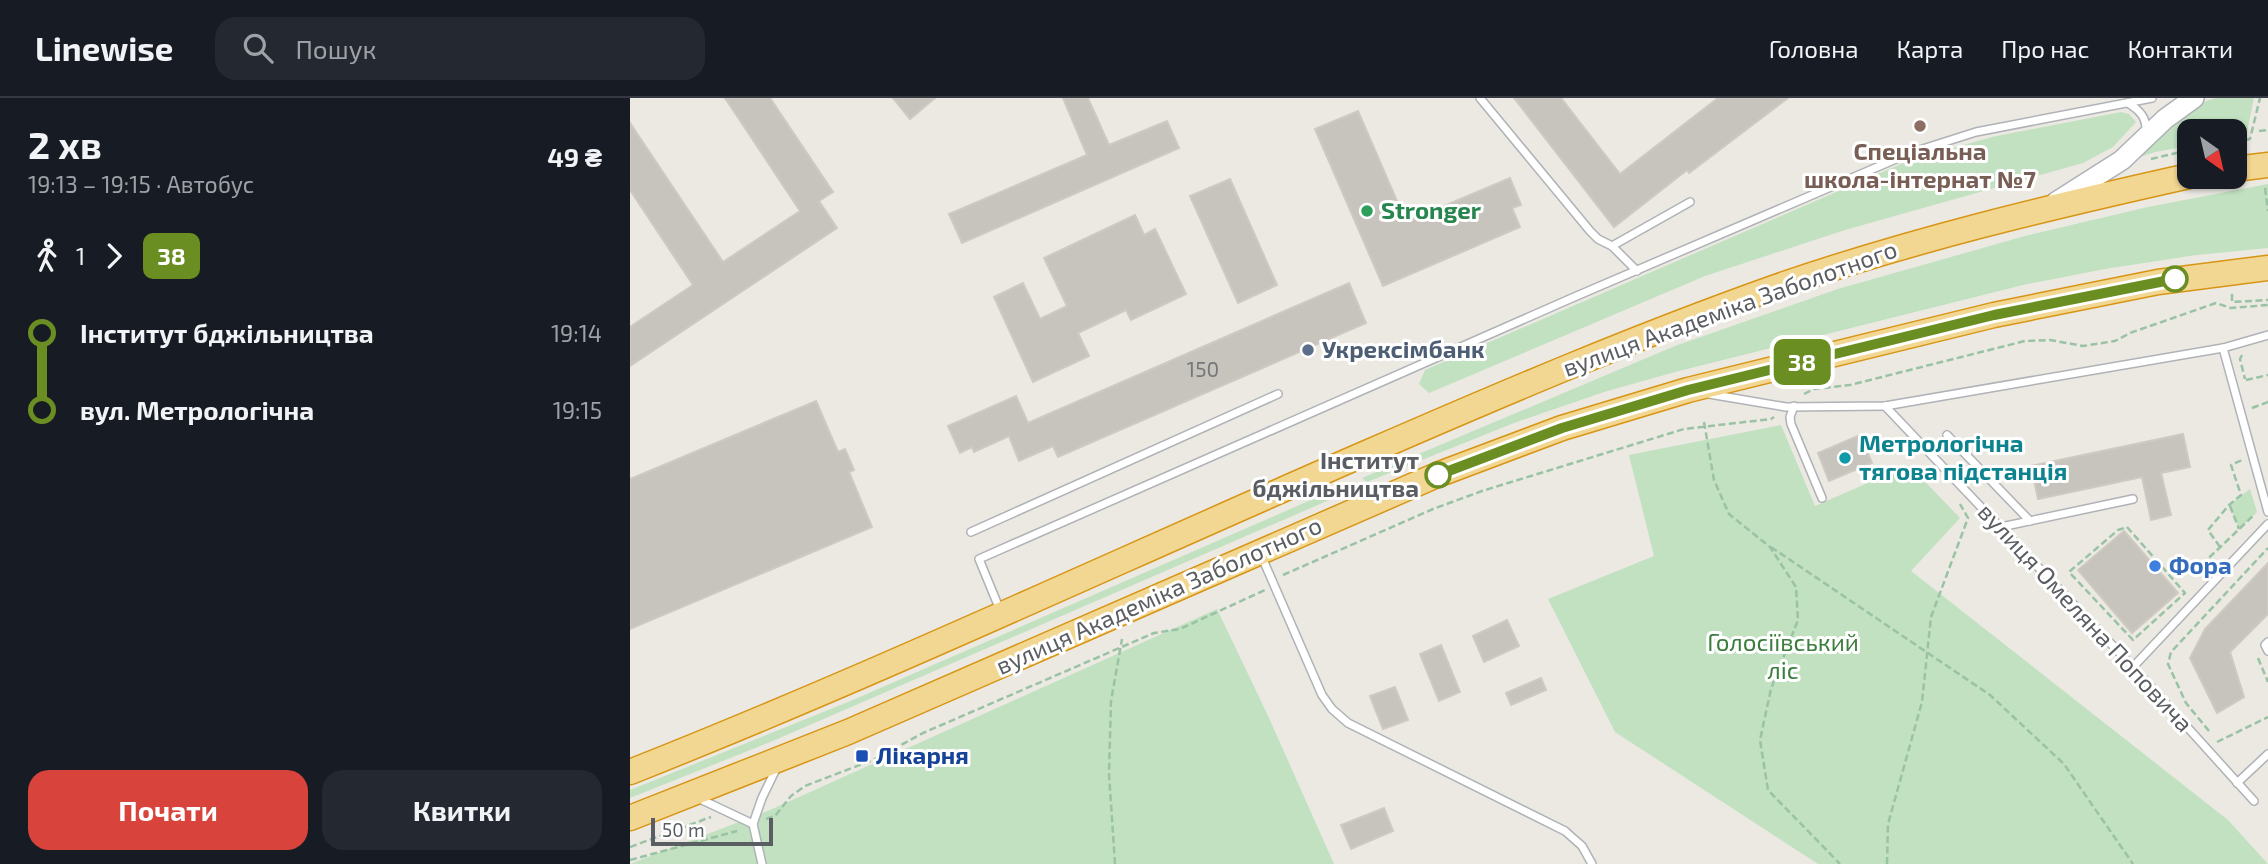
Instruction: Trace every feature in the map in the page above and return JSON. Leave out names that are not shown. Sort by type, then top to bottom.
[{"type":"highway","points":[[2247,172],[2267,176]]},
{"type":"highway","name":"вулиця Академіка Заболотного","points":[[630,772],[1002,614],[1264,497],[1592,356],[1664,328],[1912,243],[2046,208],[2177,179]]},
{"type":"highway","name":"вулиця Академіка Заболотного","points":[[630,818],[784,759],[1437,475],[1562,428],[1688,390],[1994,315],[2158,282],[2268,268]]},
{"type":"street","points":[[2046,208],[2108,171],[2194,98]]},
{"type":"lane","points":[[1480,98],[1590,231],[1598,239],[1612,246],[1637,271]]},
{"type":"lane","points":[[1002,614],[979,559],[1909,153],[1976,132],[2152,98]]},
{"type":"lane","points":[[2127,102],[2145,118],[2145,139]]},
{"type":"lane","points":[[1612,246],[1690,202]]},
{"type":"lane","points":[[1688,390],[1790,407],[1885,405],[2223,348],[2268,335]]},
{"type":"lane","points":[[2223,348],[2268,512]]},
{"type":"lane","points":[[971,532],[1278,394]]},
{"type":"lane","name":"вулиця Омеляна Поповича","points":[[1885,405],[2133,667],[2254,801]]},
{"type":"lane","points":[[1790,407],[1791,424],[1822,498]]},
{"type":"lane","points":[[1947,435],[2030,521]]},
{"type":"lane","points":[[2001,527],[2133,499]]},
{"type":"lane","points":[[2133,667],[2268,524]]},
{"type":"lane","points":[[1259,551],[1322,695],[1339,716],[1348,723],[1565,831],[1582,846],[1592,864]]},
{"type":"lane","points":[[2268,642],[2265,645],[2268,651]]},
{"type":"lane","points":[[2237,782],[2268,754]]},
{"type":"lane","points":[[762,864],[753,824],[773,774],[784,759]]},
{"type":"lane","points":[[688,795],[708,801],[753,824]]},
{"type":"path","points":[[2247,140],[2250,139],[2260,98]]},
{"type":"path","points":[[2259,131],[2268,130]]},
{"type":"path","points":[[2145,160],[2177,153]]},
{"type":"path","points":[[2267,176],[2268,211]]},
{"type":"path","points":[[2232,295],[2232,302],[2268,303]]},
{"type":"path","points":[[630,860],[728,834],[775,816],[791,796],[805,786],[873,760],[923,733],[1120,647],[1154,633],[1180,629],[1263,593],[1281,576],[1433,509],[1482,491],[1684,429],[1771,419],[1814,389],[1850,385],[2025,341],[2050,340],[2083,346],[2115,341],[2130,333],[2216,303],[2231,307],[2268,303]]},
{"type":"path","points":[[2246,380],[2268,377]]},
{"type":"path","points":[[2252,408],[2268,402]]},
{"type":"path","points":[[1704,422],[1714,480],[1730,513],[1770,547],[1990,695],[2064,764],[2133,864]]},
{"type":"path","points":[[2220,547],[2208,530],[2241,495],[2231,465],[2242,460],[2245,470]]},
{"type":"path","points":[[1886,864],[1888,824],[1922,702],[1931,617],[1968,518],[1955,496]]},
{"type":"path","points":[[2229,505],[2239,529]]},
{"type":"path","points":[[2194,572],[2257,512]]},
{"type":"path","points":[[2127,527],[2185,593],[2133,640],[2069,572],[2118,530],[2127,527]]},
{"type":"path","points":[[1770,547],[1796,587],[1798,620],[1771,689],[1760,740],[1768,790],[1840,864]]},
{"type":"path","points":[[2210,732],[2186,703],[2168,664],[2171,652],[2268,548]]},
{"type":"path","points":[[1115,864],[1109,774],[1110,725],[1111,701],[1122,639]]},
{"type":"path","points":[[2217,742],[2268,718]]},
{"type":"path","points":[[630,847],[703,819],[722,818]]},
{"type":"green space","points":[[2216,98],[2254,98],[2247,132],[2247,119],[2177,119],[2204,102]]},
{"type":"green space","points":[[2121,112],[2129,114],[2136,122],[2113,147],[2083,163],[1845,230],[1705,276],[1429,393],[1419,384],[1425,370],[1908,161],[1992,137]]},
{"type":"green space","points":[[2177,119],[2177,148],[2137,158]]},
{"type":"green space","points":[[2268,184],[2268,248],[2196,255],[2023,285],[1675,372],[1604,392],[1514,423],[1367,482],[1362,478],[1675,346],[1838,289],[2025,236],[2148,207]]},
{"type":"green space","name":"Голосіївський ліс","points":[[1781,425],[1815,506],[1909,465],[1960,518],[1911,571],[2228,820],[2268,864],[1818,864],[1615,732],[1548,599],[1654,556],[1629,455]]},
{"type":"green space","points":[[1343,486],[1349,487],[1350,491],[775,740],[630,798],[630,790],[853,700]]},
{"type":"green space","points":[[2250,489],[2257,512],[2239,529],[2229,505]]},
{"type":"green space","points":[[1217,609],[1334,864],[630,864],[770,810]]},
{"type":"building","points":[[725,98],[770,98],[833,192],[819,201],[837,228],[630,366],[630,327],[693,285],[630,190],[630,123],[723,262],[800,211]]},
{"type":"building","points":[[893,98],[935,98],[910,119]]},
{"type":"building","points":[[1063,98],[1088,98],[1109,145],[1167,121],[1179,148],[962,243],[949,214],[1087,155]]},
{"type":"building","points":[[1514,98],[1561,98],[1620,174],[1718,98],[1788,98],[1689,173],[1687,170],[1614,227]]},
{"type":"building","points":[[1358,111],[1406,222],[1510,178],[1521,205],[1512,208],[1520,227],[1383,286],[1315,129]]},
{"type":"building","points":[[1230,179],[1277,285],[1238,303],[1190,196]]},
{"type":"building","points":[[1135,215],[1144,235],[1155,229],[1186,294],[1131,320],[1126,310],[1078,333],[1089,356],[1033,382],[994,297],[1023,283],[1040,319],[1067,306],[1044,258]]},
{"type":"building","points":[[1349,283],[1366,323],[1058,457],[1053,446],[1019,461],[1009,436],[974,452],[972,447],[960,453],[948,426],[1016,396],[1028,423]]},
{"type":"building","points":[[816,401],[838,452],[845,449],[854,470],[849,472],[872,527],[630,629],[630,479]]},
{"type":"building","points":[[2183,434],[2190,467],[2161,473],[2171,515],[2151,520],[2142,477],[2038,499],[2031,466]]},
{"type":"building","name":"Метрологічна тягова підстанція","points":[[1860,435],[1872,463],[1829,481],[1818,453]]},
{"type":"building","points":[[2124,531],[2178,593],[2132,633],[2078,570]]},
{"type":"building","points":[[2268,563],[2268,614],[2230,652],[2244,697],[2217,713],[2190,658],[2205,629]]},
{"type":"building","points":[[1507,620],[1519,646],[1484,662],[1473,636]]},
{"type":"building","points":[[1441,645],[1460,692],[1439,701],[1420,654]]},
{"type":"building","points":[[1541,678],[1546,690],[1511,705],[1506,693]]},
{"type":"building","points":[[1395,687],[1408,720],[1383,729],[1370,696]]},
{"type":"building","points":[[1384,808],[1393,831],[1351,849],[1341,825]]},
{"type":"bus line","name":"38","points":[[1438,475],[1562,428],[1688,390],[1994,315],[2175,279]]},
{"type":"place","name":"Спеціальна школа-інтернат №7","points":[[1920,126]]},
{"type":"place","name":"Stronger","points":[[1367,211]]},
{"type":"place","name":"Укрексімбанк","points":[[1308,350]]},
{"type":"place","name":"Метрологічна тягова підстанція","points":[[1845,458]]},
{"type":"place","name":"Інститут бджільництва","points":[[1438,475]]},
{"type":"place","name":"Фора","points":[[2155,566]]},
{"type":"place","name":"Лікарня","points":[[862,756]]}]
